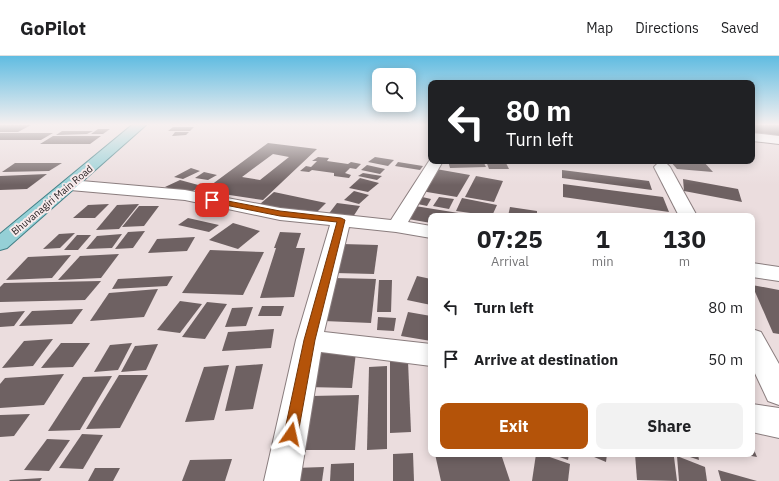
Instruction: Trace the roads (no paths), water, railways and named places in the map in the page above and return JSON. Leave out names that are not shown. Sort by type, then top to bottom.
[{"type":"main road","name":"Bhuvanagiri Main Road","points":[[0,228],[103,145]]},
{"type":"main road","name":"Bhuvanagiri Main Road","points":[[0,244],[117,145]]},
{"type":"street","points":[[396,226],[434,164]]},
{"type":"street","points":[[662,167],[686,213]]},
{"type":"street","points":[[70,185],[185,195],[280,214],[396,226],[428,231]]},
{"type":"street","points":[[282,481],[309,340],[341,220]]},
{"type":"street","points":[[755,270],[779,274]]},
{"type":"street","points":[[309,340],[428,355]]},
{"type":"street","points":[[755,345],[779,392]]},
{"type":"street","points":[[755,419],[779,423]]}]
